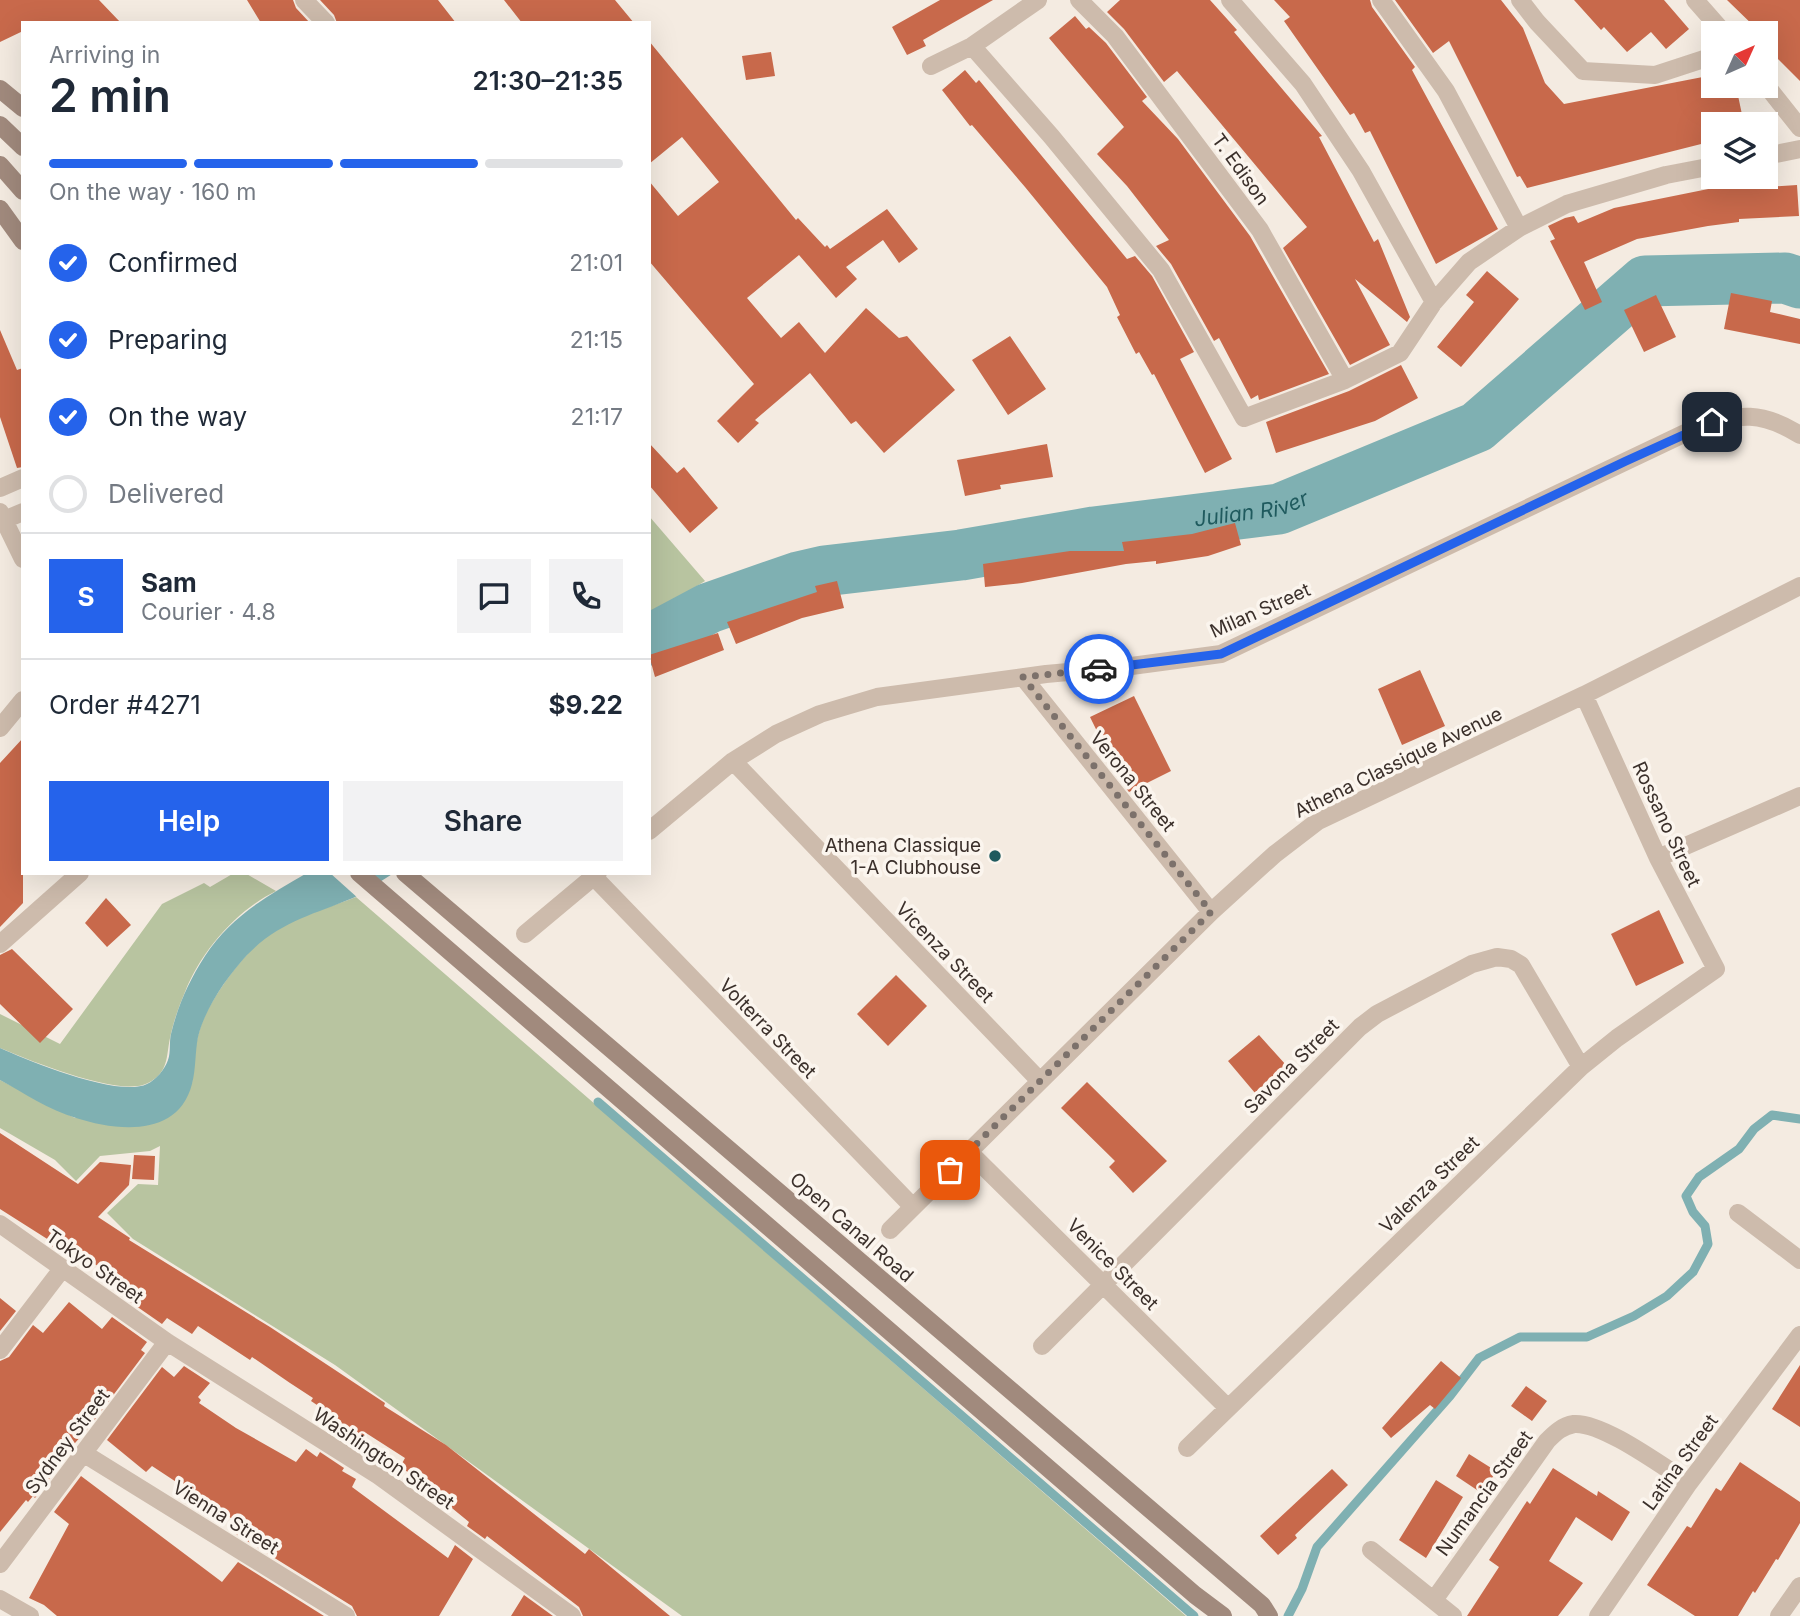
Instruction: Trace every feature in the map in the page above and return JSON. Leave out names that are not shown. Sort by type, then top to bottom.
[{"type":"main road","points":[[0,89],[21,106]]},
{"type":"main road","points":[[0,125],[21,146]]},
{"type":"main road","points":[[0,165],[21,189]]},
{"type":"main road","points":[[0,209],[21,238]]},
{"type":"main road","points":[[361,875],[1195,1595],[1223,1616]]},
{"type":"main road","name":"Open Canal Road","points":[[408,876],[1262,1605],[1269,1616]]},
{"type":"street","points":[[304,0],[324,21]]},
{"type":"street","points":[[931,66],[972,46],[1038,0]]},
{"type":"street","name":"T. Edison","points":[[1079,0],[1115,36],[1260,230],[1345,380]]},
{"type":"street","points":[[1230,0],[1303,84],[1361,171],[1434,302]]},
{"type":"street","points":[[1381,0],[1446,91],[1519,228]]},
{"type":"street","points":[[1520,0],[1583,71],[1655,75],[1701,60]]},
{"type":"street","points":[[1695,0],[1713,21]]},
{"type":"street","points":[[972,46],[1051,136],[1161,270],[1244,418],[1345,380],[1400,353],[1434,302],[1469,262],[1519,228],[1567,204],[1666,175],[1701,168]]},
{"type":"street","points":[[1776,98],[1800,128]]},
{"type":"street","points":[[1778,154],[1800,149]]},
{"type":"street","name":"Milan Street","points":[[651,829],[733,761],[776,734],[820,714],[877,697],[1221,654],[1685,432],[1727,417],[1750,415],[1773,421],[1800,435]]},
{"type":"street","points":[[0,488],[21,479]]},
{"type":"street","points":[[21,512],[1,515],[21,555]]},
{"type":"street","name":"Athena Classique Avenue","points":[[890,1230],[1211,912],[1275,854],[1318,821],[1584,695],[1800,586]]},
{"type":"street","name":"Verona Street","points":[[1023,677],[1211,912]]},
{"type":"street","name":"Rossano Street","points":[[1584,695],[1658,858],[1716,969]]},
{"type":"street","points":[[0,728],[21,702]]},
{"type":"street","name":"Vicenza Street","points":[[733,761],[1040,1081]]},
{"type":"street","points":[[1658,858],[1800,796]]},
{"type":"street","points":[[0,944],[78,875]]},
{"type":"street","points":[[525,934],[596,875]]},
{"type":"street","name":"Volterra Street","points":[[596,875],[913,1207]]},
{"type":"street","name":"Savona Street","points":[[1042,1346],[1360,1027],[1377,1014],[1472,964],[1497,957],[1511,959],[1521,965],[1581,1067]]},
{"type":"street","name":"Valenza Street","points":[[1187,1448],[1581,1067],[1617,1038],[1716,969]]},
{"type":"street","name":"Venice Street","points":[[968,1152],[1227,1407]]},
{"type":"street","points":[[1738,1213],[1800,1260]]},
{"type":"street","name":"Tokyo Street","points":[[0,1224],[167,1342]]},
{"type":"street","points":[[0,1350],[62,1269]]},
{"type":"street","name":"Latina Street","points":[[1598,1616],[1689,1483],[1800,1335]]},
{"type":"street","name":"Sydney Street","points":[[0,1564],[167,1342]]},
{"type":"street","name":"Washington Street","points":[[167,1342],[379,1476],[572,1616]]},
{"type":"street","name":"Numancia Street","points":[[1434,1600],[1547,1441],[1558,1430],[1571,1424],[1587,1424],[1606,1432],[1689,1483]]},
{"type":"street","name":"Vienna Street","points":[[83,1453],[346,1616]]},
{"type":"street","points":[[1371,1550],[1453,1616]]},
{"type":"street","points":[[1779,1616],[1800,1586]]},
{"type":"street","points":[[0,1599],[30,1616]]},
{"type":"green space","points":[[651,518],[705,581],[651,615]]},
{"type":"green space","points":[[231,875],[248,875],[276,891],[234,920],[200,962],[176,1015],[165,1064],[155,1079],[135,1086],[97,1082],[0,1048],[0,1014],[60,1044],[162,904],[204,883],[210,887]]},
{"type":"green space","points":[[356,897],[1186,1616],[682,1616],[335,1365],[133,1239],[107,1213],[138,1184],[158,1185],[160,1146],[150,1151],[100,1156],[76,1181],[55,1160],[0,1128],[0,1080],[75,1118],[192,1084],[196,1044],[203,1020],[216,996],[245,957],[277,929]]},
{"type":"water","points":[[304,875],[391,875],[358,896],[284,927],[247,955],[211,1004],[198,1037],[192,1084],[185,1101],[174,1114],[160,1122],[144,1126],[109,1126],[56,1111],[0,1080],[0,1048],[52,1069],[96,1082],[134,1087],[150,1082],[160,1074],[167,1063],[171,1034],[181,1003],[205,956],[226,930],[250,908]]},
{"type":"pier","points":[[332,875],[374,875],[384,884],[359,899]]},
{"type":"building","points":[[0,0],[99,0],[119,21],[21,21],[21,32],[0,42]]},
{"type":"building","points":[[247,0],[293,0],[296,8],[308,21],[260,21]]},
{"type":"building","points":[[320,0],[438,0],[454,21],[336,21]]},
{"type":"building","points":[[504,0],[615,0],[632,21],[520,21]]},
{"type":"building","points":[[940,0],[993,0],[923,40],[926,46],[907,55],[892,27]]},
{"type":"building","points":[[1120,0],[1210,0],[1322,136],[1319,137],[1374,242],[1378,239],[1410,317],[1407,322],[1355,279],[1390,345],[1350,365],[1283,248],[1307,227],[1177,71],[1164,82],[1124,29],[1107,12]]},
{"type":"building","points":[[1274,0],[1370,0],[1372,7],[1415,67],[1412,70],[1498,229],[1436,264],[1370,131],[1365,133],[1354,113],[1350,115],[1284,21],[1290,17]]},
{"type":"building","points":[[1395,0],[1501,0],[1523,28],[1545,83],[1564,104],[1701,77],[1701,98],[1739,98],[1741,112],[1701,112],[1701,144],[1527,188],[1520,176],[1517,177],[1449,41],[1433,53]]},
{"type":"building","points":[[1574,0],[1664,0],[1689,29],[1666,49],[1651,32],[1627,52],[1604,27],[1601,30]]},
{"type":"building","points":[[1727,0],[1800,0],[1800,81],[1778,59],[1778,21],[1749,21]]},
{"type":"building","points":[[1075,16],[1086,29],[1089,27],[1106,43],[1147,97],[1142,101],[1178,139],[1250,236],[1329,374],[1259,400],[1258,395],[1251,399],[1219,338],[1214,341],[1171,264],[1156,246],[1169,240],[1127,186],[1097,154],[1124,127],[1049,38]]},
{"type":"building","points":[[651,43],[796,220],[798,218],[825,247],[827,245],[830,249],[887,209],[918,249],[899,263],[883,240],[846,267],[857,279],[836,298],[799,255],[747,298],[781,338],[799,322],[825,353],[866,308],[899,338],[907,336],[955,390],[884,453],[856,421],[851,424],[810,373],[755,420],[759,423],[738,443],[717,421],[754,384],[651,263],[651,183],[678,216],[719,182],[682,137],[651,162]]},
{"type":"building","points":[[771,52],[775,76],[746,80],[742,56]]},
{"type":"building","points":[[965,70],[976,83],[979,80],[1127,259],[1135,256],[1152,276],[1194,352],[1180,359],[1232,459],[1205,473],[1154,374],[1152,375],[1139,352],[1136,354],[1117,317],[1120,315],[1107,287],[942,90]]},
{"type":"building","points":[[1797,185],[1799,216],[1739,219],[1739,222],[1637,239],[1584,262],[1602,302],[1585,310],[1550,241],[1555,239],[1548,226],[1574,216],[1578,223],[1614,208],[1708,189],[1778,189],[1778,186]]},
{"type":"building","points":[[1487,271],[1519,299],[1461,367],[1437,347],[1474,302],[1466,295]]},
{"type":"building","points":[[1731,293],[1772,301],[1770,312],[1800,319],[1800,344],[1724,329]]},
{"type":"building","points":[[1656,295],[1676,337],[1644,352],[1624,310]]},
{"type":"building","points":[[0,330],[17,370],[21,369],[21,467],[17,468],[0,417]]},
{"type":"building","points":[[1010,336],[1046,389],[1008,415],[972,360]]},
{"type":"building","points":[[1401,365],[1418,398],[1375,421],[1276,453],[1266,422],[1349,391]]},
{"type":"building","points":[[1047,444],[1053,477],[1000,485],[1001,489],[965,496],[957,460]]},
{"type":"building","points":[[651,445],[677,473],[684,467],[718,508],[690,533],[651,487]]},
{"type":"building","points":[[1235,523],[1241,545],[1208,556],[1156,564],[1156,561],[1126,564],[985,587],[983,564],[1070,551],[1124,551],[1122,542],[1192,534]]},
{"type":"building","points":[[837,581],[844,608],[802,618],[736,644],[727,622],[817,592],[815,586]]},
{"type":"building","points":[[718,633],[724,650],[655,677],[651,654]]},
{"type":"building","points":[[1420,670],[1445,726],[1402,745],[1378,689]]},
{"type":"building","points":[[1134,696],[1171,771],[1129,792],[1090,717]]},
{"type":"building","points":[[21,740],[23,903],[0,927],[0,763]]},
{"type":"building","points":[[106,898],[131,925],[107,947],[85,923]]},
{"type":"building","points":[[1659,910],[1684,963],[1636,986],[1611,934]]},
{"type":"building","points":[[12,949],[73,1009],[40,1043],[0,1004],[0,955]]},
{"type":"building","points":[[896,975],[927,1006],[888,1046],[857,1014]]},
{"type":"building","points":[[1259,1035],[1286,1065],[1255,1093],[1228,1061]]},
{"type":"building","points":[[1087,1082],[1167,1161],[1133,1193],[1109,1167],[1115,1161],[1061,1108]]},
{"type":"building","points":[[0,1133],[78,1184],[100,1162],[131,1165],[129,1185],[98,1217],[130,1238],[129,1240],[270,1327],[385,1403],[384,1406],[446,1445],[585,1554],[589,1549],[670,1616],[583,1616],[579,1607],[487,1536],[485,1539],[467,1526],[469,1522],[447,1504],[451,1500],[400,1467],[405,1458],[366,1433],[357,1448],[333,1433],[341,1421],[311,1401],[313,1398],[252,1357],[250,1360],[198,1326],[192,1334],[167,1318],[162,1324],[126,1299],[133,1291],[111,1277],[112,1275],[76,1252],[72,1258],[0,1209]]},
{"type":"building","points":[[134,1155],[155,1156],[154,1180],[132,1179]]},
{"type":"building","points":[[0,1298],[16,1311],[0,1331]]},
{"type":"building","points":[[69,1302],[102,1329],[112,1317],[147,1342],[141,1350],[145,1353],[90,1426],[60,1460],[62,1462],[35,1498],[33,1496],[28,1502],[26,1500],[0,1532],[0,1361],[9,1357],[33,1325],[43,1333]]},
{"type":"building","points":[[1441,1361],[1461,1378],[1435,1409],[1430,1405],[1391,1438],[1382,1428]]},
{"type":"building","points":[[1800,1365],[1800,1427],[1772,1409]]},
{"type":"building","points":[[184,1366],[210,1383],[198,1397],[201,1400],[199,1403],[236,1428],[296,1462],[306,1449],[317,1457],[320,1452],[356,1479],[352,1487],[448,1558],[455,1545],[473,1559],[439,1616],[357,1616],[352,1606],[231,1531],[237,1522],[152,1466],[146,1472],[107,1440],[162,1367],[174,1377]]},
{"type":"building","points":[[1526,1386],[1547,1401],[1532,1421],[1511,1406]]},
{"type":"building","points":[[1469,1454],[1496,1471],[1483,1494],[1456,1476]]},
{"type":"building","points":[[1740,1462],[1800,1502],[1800,1523],[1778,1560],[1776,1559],[1755,1593],[1753,1591],[1738,1616],[1695,1616],[1647,1585],[1687,1526],[1691,1528],[1716,1488],[1721,1491]]},
{"type":"building","points":[[1553,1468],[1597,1496],[1598,1491],[1630,1512],[1612,1541],[1576,1517],[1549,1561],[1583,1583],[1558,1616],[1467,1616],[1499,1567],[1489,1560],[1527,1501],[1530,1504]]},
{"type":"building","points":[[1332,1469],[1348,1485],[1295,1535],[1297,1538],[1278,1555],[1260,1536]]},
{"type":"building","points":[[81,1476],[222,1582],[238,1562],[324,1616],[57,1616],[44,1605],[29,1598],[69,1524],[54,1512]]},
{"type":"building","points":[[1436,1480],[1463,1497],[1426,1558],[1399,1540]]},
{"type":"building","points":[[524,1595],[553,1616],[511,1616]]},
{"type":"waterway","name":"Julian River","points":[[651,639],[709,608],[798,577],[824,571],[961,555],[1094,532],[1279,509],[1477,427],[1645,281],[1785,278],[1800,283]]},
{"type":"waterway","points":[[598,1102],[1194,1616]]},
{"type":"waterway","points":[[1288,1616],[1302,1589],[1317,1547],[1450,1396],[1479,1358],[1520,1337],[1587,1337],[1634,1316],[1667,1296],[1693,1272],[1708,1244],[1705,1226],[1693,1212],[1686,1196],[1699,1177],[1739,1149],[1754,1129],[1772,1115],[1800,1119]]},
{"type":"way so far","points":[[950,1170],[1211,912],[1023,677],[1099,669]]},
{"type":"place","name":"Athena Classique 1-A Clubhouse","points":[[995,856]]},
{"type":"route","points":[[1099,669],[1221,654],[1712,422]]}]
